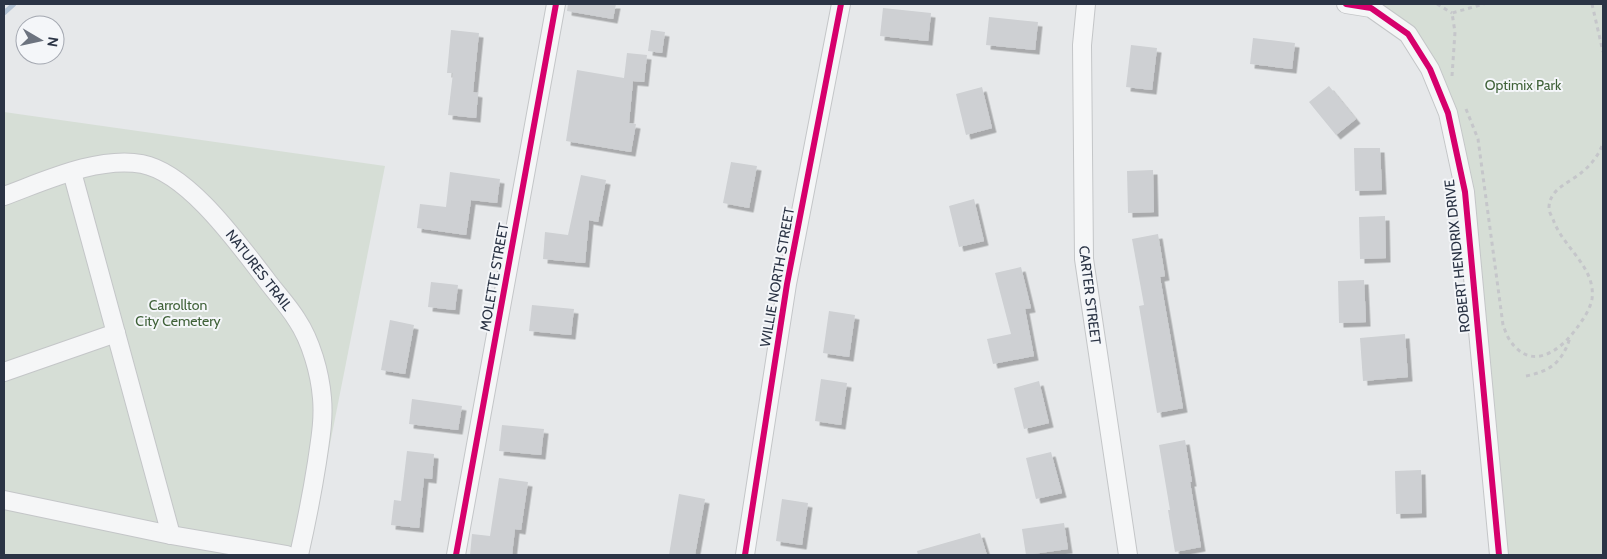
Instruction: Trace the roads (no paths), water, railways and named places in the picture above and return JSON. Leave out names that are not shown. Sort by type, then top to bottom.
[{"type":"street","name":"MOLETTE STREET","points":[[456,555],[556,4]]},
{"type":"street","name":"WILLIE NORTH STREET","points":[[745,555],[787,284],[841,4]]},
{"type":"street","name":"CARTER STREET","points":[[1086,4],[1082,45],[1084,259],[1128,555]]},
{"type":"street","name":"ROBERT HENDRIX DRIVE","points":[[1346,4],[1371,8],[1408,34],[1430,70],[1448,113],[1465,192],[1499,555]]},
{"type":"street","name":"NATURES TRAIL","points":[[4,196],[72,172],[117,162],[144,164],[170,176],[194,194],[230,233],[298,321],[314,358],[322,399],[322,432],[312,494],[299,555]]},
{"type":"street","points":[[72,172],[171,535]]},
{"type":"street","points":[[4,372],[116,333]]},
{"type":"street","points":[[4,500],[171,535],[287,555]]},
{"type":"waterway","points":[[4,13],[14,4]]},
{"type":"park label","name":"Optimix Park","points":[[1523,85]]},
{"type":"park label","name":"Carrollton City Cemetery","points":[[178,314]]}]
